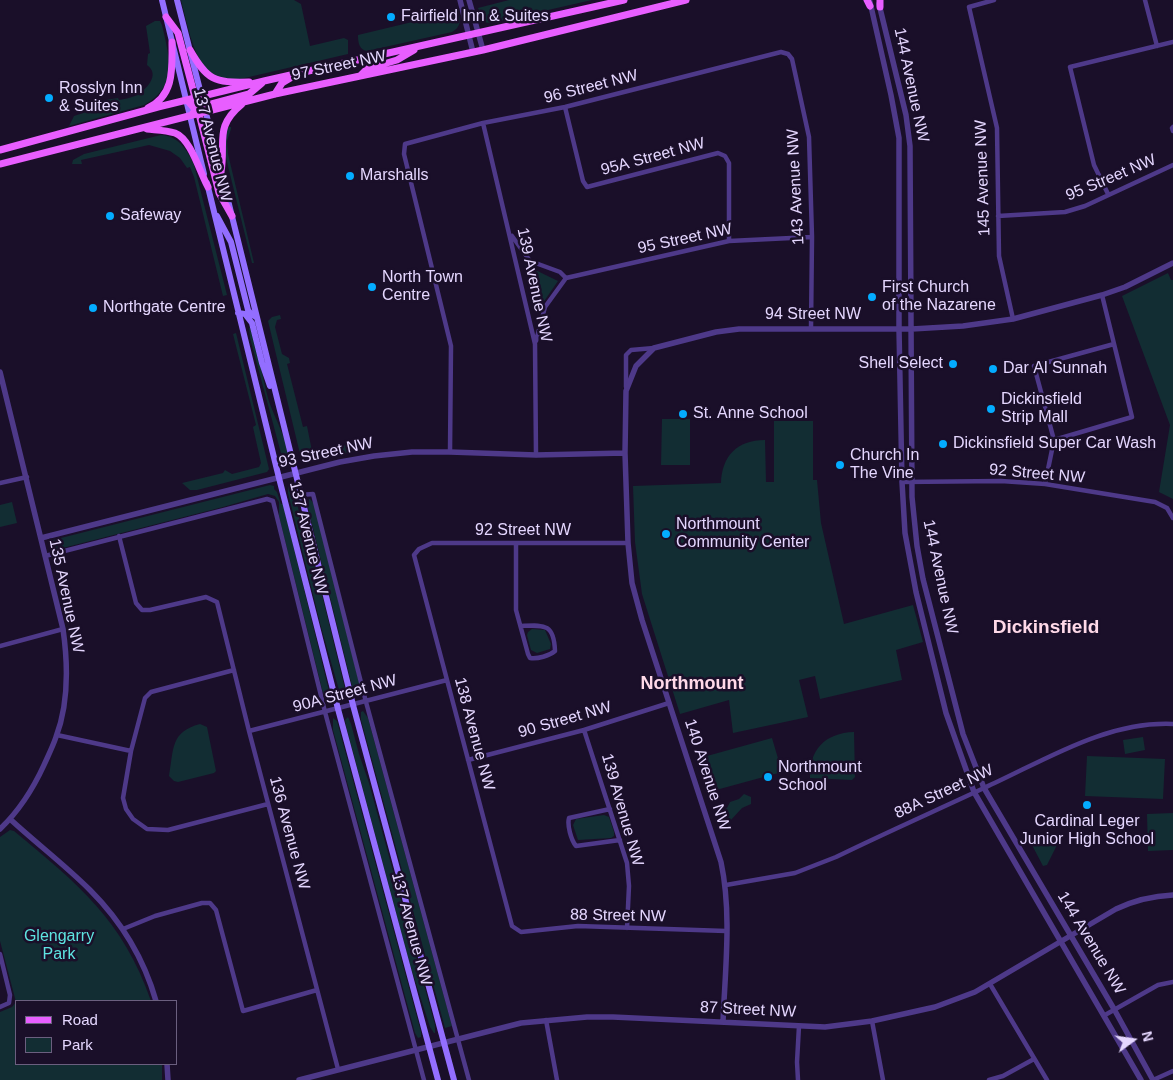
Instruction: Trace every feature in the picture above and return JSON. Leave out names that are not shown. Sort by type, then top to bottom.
[{"type":"main road","name":"137 Avenue NW","points":[[162,0],[238,313],[338,709],[438,1080]]},
{"type":"main road","name":"137 Avenue NW","points":[[177,0],[190,50],[199,97]]},
{"type":"main road","name":"97 Street NW","points":[[0,150],[264,81],[624,0]]},
{"type":"main road","name":"97 Street NW","points":[[0,164],[190,116],[201,110],[483,50],[686,0]]},
{"type":"main road","points":[[166,17],[178,33],[199,97],[219,193],[232,216]]},
{"type":"main road","points":[[136,114],[152,106],[163,97],[168,89],[172,70],[172,42]]},
{"type":"main road","points":[[361,76],[367,69],[397,60],[423,45]]},
{"type":"main road","points":[[190,50],[204,72],[214,79],[236,82],[264,81]]},
{"type":"main road","points":[[275,94],[282,82],[302,73]]},
{"type":"main road","points":[[201,110],[249,94],[264,81]]},
{"type":"main road","points":[[187,100],[201,110]]},
{"type":"main road","points":[[221,172],[224,126],[233,112],[245,102]]},
{"type":"main road","name":"137 Avenue NW","points":[[201,110],[221,172],[353,705],[454,1080]]},
{"type":"main road","points":[[142,128],[164,130],[176,133],[182,138],[193,155],[208,187]]},
{"type":"main road","points":[[213,211],[231,242],[248,310],[256,317]]},
{"type":"main road","points":[[238,313],[245,314],[252,323],[262,363],[281,416]]},
{"type":"street","points":[[460,0],[473,52]]},
{"type":"street","points":[[469,0],[483,50]]},
{"type":"street","name":"145 Avenue NW","points":[[994,0],[969,7],[997,128],[999,256],[1013,319]]},
{"type":"street","points":[[1146,0],[1157,46]]},
{"type":"street","name":"144 Avenue NW","points":[[869,2],[899,138],[899,329],[905,533],[916,592],[946,713],[974,792],[1141,1080]]},
{"type":"street","name":"144 Avenue NW","points":[[880,2],[906,115],[910,146],[912,482],[914,522],[923,579],[963,734],[984,788],[1114,1009],[1153,1080]]},
{"type":"street","points":[[1108,194],[1094,165],[1070,67],[1173,42]]},
{"type":"street","name":"96 Street NW","points":[[450,452],[451,346],[404,154],[405,144],[483,123],[565,107],[781,52]]},
{"type":"street","name":"143 Avenue NW","points":[[781,52],[788,54],[792,59],[809,138],[812,237],[811,328]]},
{"type":"street","name":"95A Street NW","points":[[565,107],[583,181],[587,187],[718,153],[725,156],[729,163],[729,241]]},
{"type":"street","name":"139 Avenue NW","points":[[483,123],[535,344],[536,456]]},
{"type":"street","name":"95 Street NW","points":[[998,216],[1065,212],[1085,206],[1173,165]]},
{"type":"street","points":[[510,234],[530,261],[560,272],[566,278],[545,307],[535,344]]},
{"type":"street","name":"95 Street NW","points":[[566,278],[729,241],[812,237]]},
{"type":"street","name":"94 Street NW","points":[[626,391],[626,355],[631,350],[654,348],[716,332],[739,329],[912,329],[964,326],[1013,319],[1125,287],[1173,263]]},
{"type":"street","points":[[1054,440],[1132,418],[1102,295]]},
{"type":"street","points":[[1045,484],[1054,440],[1034,366],[1114,344]]},
{"type":"street","points":[[626,391],[636,366],[654,348]]},
{"type":"street","name":"135 Avenue NW","points":[[0,372],[63,629],[66,684],[63,711],[57,735],[36,781],[27,797],[10,819]]},
{"type":"street","name":"140 Avenue NW","points":[[626,391],[625,453],[628,543],[632,583],[642,620],[721,862],[726,885],[723,1022]]},
{"type":"street","name":"93 Street NW","points":[[40,538],[340,462],[374,456],[412,452],[536,456],[625,453]]},
{"type":"street","points":[[0,483],[27,477]]},
{"type":"street","name":"92 Street NW","points":[[902,482],[1001,481],[1045,484],[1155,502],[1167,508],[1173,518]]},
{"type":"street","name":"137 Avenue NW","points":[[300,495],[313,494],[366,702],[469,1080]]},
{"type":"street","name":"137 Avenue NW","points":[[119,536],[267,499],[273,501],[325,712],[424,1080]]},
{"type":"street","points":[[45,556],[119,536]]},
{"type":"street","name":"136 Avenue NW","points":[[119,536],[136,603],[142,610],[150,610],[206,597],[217,602],[338,1069]]},
{"type":"street","name":"92 Street NW","points":[[419,550],[432,543],[628,543]]},
{"type":"street","points":[[516,544],[516,610],[530,658],[535,659],[551,655],[555,651],[551,632],[547,627],[541,625],[521,626]]},
{"type":"street","name":"138 Avenue NW","points":[[419,550],[414,555],[512,926]]},
{"type":"street","points":[[0,646],[63,629]]},
{"type":"street","points":[[234,670],[151,692],[145,698],[141,707],[131,751],[123,798],[126,809],[133,819],[147,829],[168,830],[268,804]]},
{"type":"street","name":"90A Street NW","points":[[249,731],[447,680]]},
{"type":"street","name":"90 Street NW","points":[[468,760],[584,730],[669,703]]},
{"type":"street","name":"88A Street NW","points":[[726,885],[795,873],[836,857],[1082,742],[1104,734],[1130,727],[1158,723],[1173,724]]},
{"type":"street","name":"139 Avenue NW","points":[[584,730],[627,863],[629,886],[627,928]]},
{"type":"street","points":[[57,735],[131,751]]},
{"type":"street","points":[[610,809],[570,818],[568,822],[573,842],[576,846],[620,840]]},
{"type":"street","points":[[0,829],[10,819],[90,890],[122,929],[142,963],[156,1000]]},
{"type":"street","name":"87 Street NW","points":[[299,1080],[521,1023],[546,1020],[612,1017],[825,1027],[872,1021],[935,1007],[975,992],[1116,909],[1134,901],[1173,895]]},
{"type":"street","points":[[122,929],[155,916],[202,903],[210,903],[216,910],[242,1011],[317,990]]},
{"type":"street","name":"88 Street NW","points":[[512,926],[520,932],[578,926],[726,931]]},
{"type":"street","points":[[0,954],[10,995],[9,1002],[0,1007]]},
{"type":"street","points":[[1105,1015],[1158,985],[1173,982]]},
{"type":"street","points":[[990,984],[1047,1080]]},
{"type":"street","points":[[546,1020],[557,1080]]},
{"type":"street","points":[[872,1021],[883,1080]]},
{"type":"street","points":[[798,1080],[799,1026]]},
{"type":"street","points":[[989,1080],[1003,1076],[1034,1059]]},
{"type":"street","points":[[167,1065],[168,1080]]},
{"type":"street","points":[[1153,1080],[1173,1072]]},
{"type":"green space","points":[[181,0],[294,0],[301,4],[310,46],[344,38],[348,40],[348,54],[236,80],[224,79],[210,73],[202,64],[191,37]]},
{"type":"green space","points":[[509,0],[592,0],[491,23],[483,22],[478,8]]},
{"type":"green space","points":[[458,11],[460,23],[452,32],[367,51],[359,45],[358,35]]},
{"type":"green space","points":[[155,21],[160,21],[162,25],[169,59],[167,80],[163,89],[144,105],[69,126],[74,116],[101,107],[99,101],[118,98],[119,100],[135,96],[147,86],[153,73],[147,65],[148,54],[150,53],[146,26]]},
{"type":"green space","points":[[226,127],[231,127],[227,141],[228,154],[254,263],[252,263],[226,158]]},
{"type":"green space","points":[[161,135],[178,141],[194,165],[227,295],[223,296],[194,177],[190,167],[187,168],[180,158],[170,151],[149,145],[81,160],[82,164],[72,164],[73,160],[84,154]]},
{"type":"green space","points":[[525,265],[558,281],[536,313]]},
{"type":"green space","points":[[1168,273],[1171,280],[1173,280],[1173,499],[1159,492],[1170,425],[1122,296]]},
{"type":"green space","points":[[280,315],[281,319],[277,320],[275,327],[282,354],[289,358],[290,363],[287,364],[303,427],[307,426],[312,451],[318,453],[367,440],[370,442],[370,448],[309,461],[301,458],[268,321],[272,317]]},
{"type":"green space","points":[[250,327],[268,398],[285,440],[288,457],[287,464],[282,457],[250,338]]},
{"type":"green space","points":[[236,333],[269,469],[267,472],[197,490],[190,490],[182,483],[223,473],[225,470],[232,474],[259,467],[261,463],[253,427],[256,425],[233,334]]},
{"type":"green space","points":[[662,419],[690,419],[690,465],[661,465]]},
{"type":"green space","points":[[774,421],[813,421],[813,480],[817,480],[821,523],[844,624],[913,605],[923,642],[896,650],[902,680],[820,699],[815,676],[799,680],[808,717],[733,733],[729,700],[680,714],[642,594],[635,542],[633,486],[721,483],[724,465],[733,451],[746,443],[765,440],[766,482],[774,482]]},
{"type":"green space","points":[[270,485],[274,486],[281,504],[283,504],[330,695],[329,702],[323,693],[279,516],[279,502],[275,496],[268,494],[55,550],[51,546],[53,540]]},
{"type":"green space","points":[[288,485],[290,485],[293,491],[313,558],[345,689],[344,697],[339,690],[321,627],[288,493]]},
{"type":"green space","points":[[309,499],[314,504],[360,686],[360,696],[353,690],[308,508]]},
{"type":"green space","points":[[12,502],[17,523],[0,527],[0,505]]},
{"type":"green space","points":[[532,629],[545,630],[551,644],[550,649],[537,653],[531,650],[527,635]]},
{"type":"green space","points":[[363,711],[368,718],[452,1026],[445,1028],[361,720],[361,712]]},
{"type":"green space","points":[[348,717],[369,783],[435,1025],[435,1033],[430,1027],[410,965],[346,726],[345,720]]},
{"type":"green space","points":[[333,718],[337,721],[421,1032],[421,1037],[418,1038],[415,1033],[333,730]]},
{"type":"green space","points":[[200,724],[207,727],[216,771],[178,782],[174,781],[169,776],[175,743],[183,732],[190,727]]},
{"type":"green space","points":[[854,732],[855,777],[852,780],[810,778],[812,759],[821,745],[835,736]]},
{"type":"green space","points":[[1143,737],[1145,750],[1125,754],[1123,740]]},
{"type":"green space","points":[[772,738],[782,772],[716,790],[707,756]]},
{"type":"green space","points":[[1087,756],[1165,759],[1163,799],[1085,796]]},
{"type":"green space","points":[[744,794],[751,797],[751,804],[742,808],[730,821],[723,820],[721,816],[723,810],[727,808],[730,802],[739,799]]},
{"type":"green space","points":[[1173,813],[1173,850],[1148,851],[1147,814]]},
{"type":"green space","points":[[604,815],[609,817],[614,836],[611,838],[578,840],[573,825],[576,819]]},
{"type":"green space","name":"Glengarry Park","points":[[10,830],[14,831],[78,887],[96,906],[127,948],[140,973],[151,1000],[15,1000],[0,941],[0,837]]},
{"type":"green space","points":[[1053,834],[1058,843],[1047,865],[1043,866],[1033,845]]},
{"type":"green space","points":[[15,1003],[15,1065],[162,1065],[162,1080],[0,1080],[0,1012],[12,1007]]},
{"type":"place","name":"Fairfield Inn & Suites","points":[[391,17]]},
{"type":"place","name":"Rosslyn Inn & Suites","points":[[49,98]]},
{"type":"place","name":"Marshalls","points":[[350,176]]},
{"type":"place","name":"Safeway","points":[[110,216]]},
{"type":"place","name":"North Town Centre","points":[[372,287]]},
{"type":"place","name":"First Church of the Nazarene","points":[[872,297]]},
{"type":"place","name":"Northgate Centre","points":[[93,308]]},
{"type":"place","name":"Shell Select","points":[[953,364]]},
{"type":"place","name":"Dar Al Sunnah","points":[[993,369]]},
{"type":"place","name":"Dickinsfield Strip Mall","points":[[991,409]]},
{"type":"place","name":"St. Anne School","points":[[683,414]]},
{"type":"place","name":"Dickinsfield Super Car Wash","points":[[943,444]]},
{"type":"place","name":"Church In The Vine","points":[[840,465]]},
{"type":"place","name":"Northmount Community Center","points":[[666,534]]},
{"type":"place","name":"Northmount School","points":[[768,777]]},
{"type":"place","name":"Cardinal Leger Junior High School","points":[[1087,805]]},
{"type":"district","name":"Dickinsfield","points":[[1046,628]]},
{"type":"district","name":"Northmount","points":[[692,684]]}]
